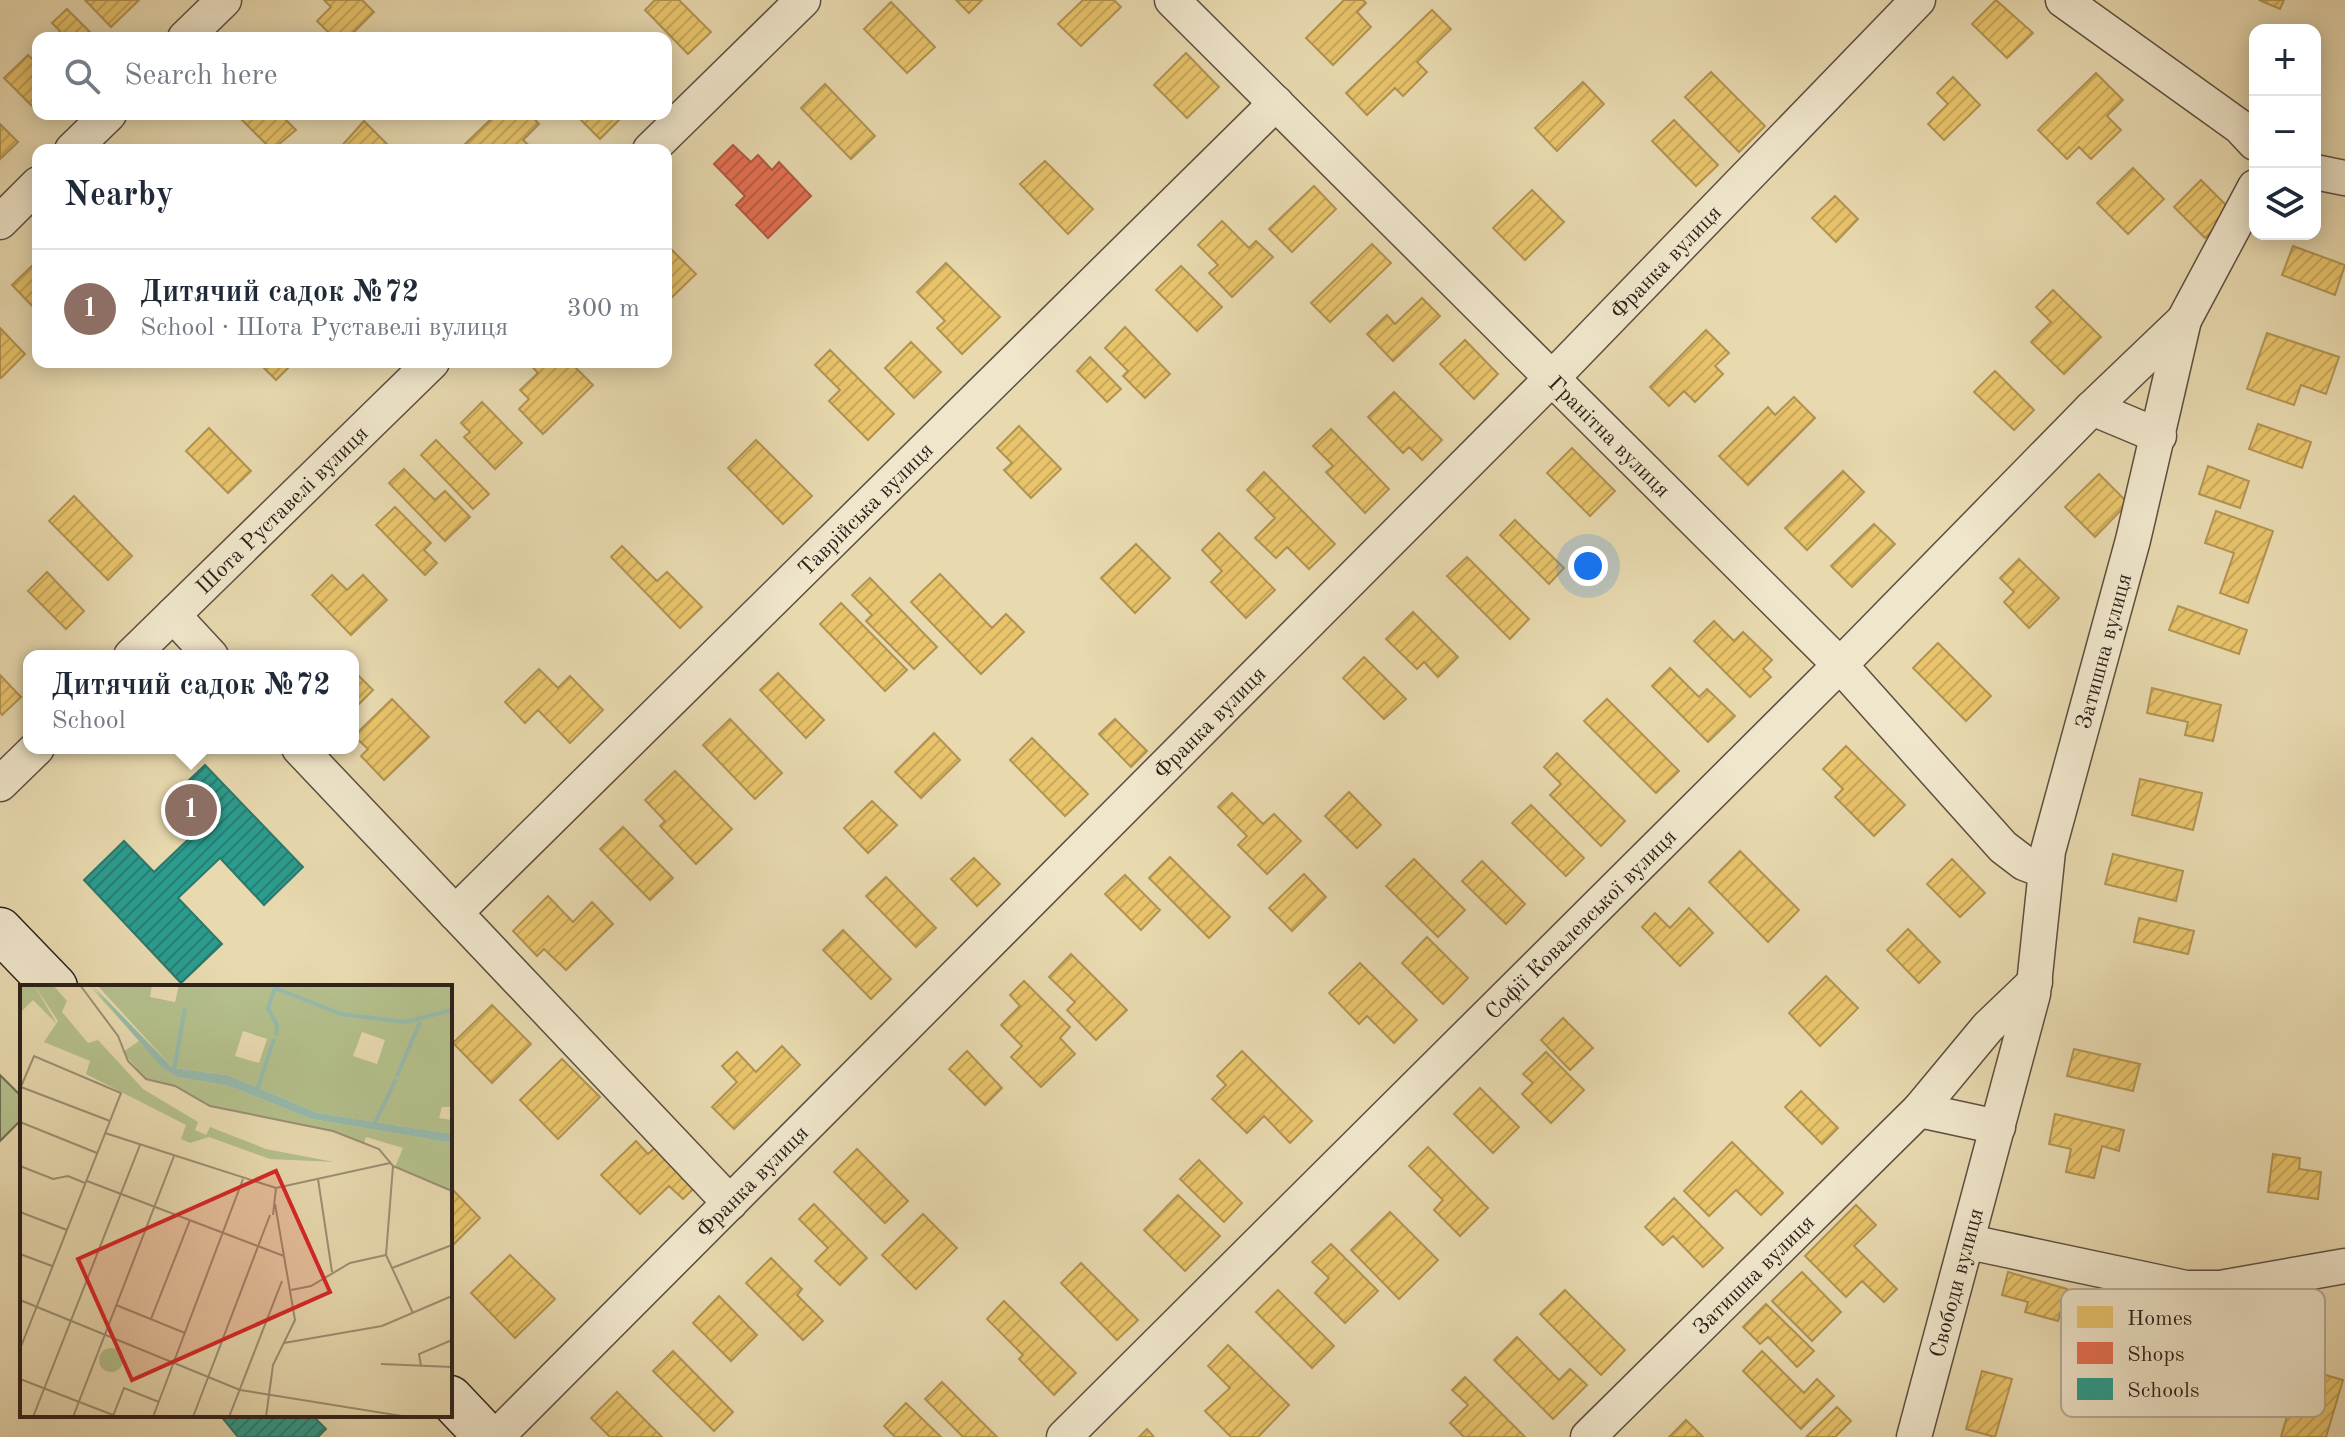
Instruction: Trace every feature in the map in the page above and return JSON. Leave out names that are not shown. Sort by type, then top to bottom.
[{"type":"street","points":[[191,32],[224,0]]},
{"type":"street","points":[[656,144],[803,0]]},
{"type":"street","name":"Гранітна вулиця","points":[[1172,0],[1840,665],[2003,847],[2024,863],[2045,871]]},
{"type":"street","name":"Франка вулиця","points":[[496,1437],[1552,378],[1918,0]]},
{"type":"street","points":[[2063,0],[2240,127],[2249,137]]},
{"type":"street","name":"Таврійська вулиця","points":[[455,913],[1276,103]]},
{"type":"street","points":[[78,144],[103,120]]},
{"type":"street","points":[[2321,173],[2345,178]]},
{"type":"street","points":[[0,222],[32,190]]},
{"type":"street","name":"Софії Ковалевської вулиця","points":[[1064,1437],[1840,665],[2092,408],[2184,320],[2249,198]]},
{"type":"street","name":"Затишна вулиця","points":[[1998,1127],[2035,982],[2045,871],[2159,436],[2184,320]]},
{"type":"street","name":"Шота Руставелі вулиця","points":[[137,650],[426,368]]},
{"type":"street","points":[[2092,408],[2159,436]]},
{"type":"street","points":[[173,615],[205,650]]},
{"type":"street","points":[[0,784],[31,754]]},
{"type":"street","points":[[305,754],[730,1203]]},
{"type":"street","points":[[0,930],[53,985]]},
{"type":"street","name":"Затишна вулиця","points":[[1588,1437],[1919,1110],[1988,1027],[2035,982]]},
{"type":"street","points":[[1919,1110],[1998,1127]]},
{"type":"street","name":"Свободи вулиця","points":[[1914,1437],[1998,1127]]},
{"type":"street","points":[[1969,1242],[2154,1284],[2186,1288],[2220,1288],[2345,1266]]},
{"type":"street","points":[[452,1400],[487,1437]]},
{"type":"green space","points":[[0,1075],[20,1095],[20,1121],[0,1141]]},
{"type":"building: Homes","points":[[85,0],[139,0],[111,27]]},
{"type":"building: Homes","points":[[324,0],[362,0],[374,12],[354,32],[328,32],[317,21],[331,7]]},
{"type":"building: Homes","points":[[655,0],[679,0],[711,32],[688,54],[672,38],[672,32],[666,32],[645,10]]},
{"type":"building: Homes","points":[[956,0],[982,0],[969,13]]},
{"type":"building: Homes","points":[[1083,0],[1114,0],[1121,7],[1081,46],[1058,24]]},
{"type":"building: Homes","points":[[1344,0],[1363,0],[1366,3],[1357,12],[1371,27],[1333,65],[1306,38]]},
{"type":"building: Homes","points":[[1996,0],[2033,33],[2007,58],[1972,24]]},
{"type":"building: Homes","points":[[2259,0],[2284,0],[2280,9]]},
{"type":"building: Homes","points":[[891,2],[935,47],[907,73],[864,29]]},
{"type":"building: Homes","points":[[67,9],[90,32],[59,32],[52,23]]},
{"type":"building: Homes","points":[[1432,10],[1451,29],[1417,62],[1427,72],[1403,96],[1395,88],[1367,115],[1346,93]]},
{"type":"building: Homes","points":[[1186,53],[1219,87],[1187,118],[1154,85]]},
{"type":"building: Homes","points":[[28,55],[32,59],[32,106],[4,78]]},
{"type":"building: Homes","points":[[1711,72],[1765,126],[1739,152],[1685,97]]},
{"type":"building: Homes","points":[[2096,73],[2123,100],[2107,116],[2121,130],[2091,159],[2079,147],[2067,159],[2038,130]]},
{"type":"building: Homes","points":[[1953,77],[1980,105],[1944,140],[1928,124],[1948,104],[1937,93]]},
{"type":"building: Homes","points":[[1583,82],[1604,104],[1557,151],[1535,128]]},
{"type":"building: Homes","points":[[825,84],[875,136],[851,159],[801,108]]},
{"type":"building: Homes","points":[[242,120],[286,120],[296,130],[279,144],[266,144]]},
{"type":"building: Homes","points":[[490,120],[535,120],[539,124],[523,140],[527,144],[465,144]]},
{"type":"building: Homes","points":[[581,120],[619,120],[600,139]]},
{"type":"building: Homes","points":[[1674,120],[1718,165],[1696,186],[1652,141]]},
{"type":"building: Homes","points":[[364,121],[387,144],[343,144]]},
{"type":"building: Homes","points":[[0,124],[18,142],[0,159]]},
{"type":"building: Homes","points":[[1045,161],[1093,209],[1068,234],[1020,184]]},
{"type":"building: Homes","points":[[2133,168],[2164,199],[2128,234],[2097,203]]},
{"type":"building: Homes","points":[[2201,180],[2232,211],[2205,238],[2174,207]]},
{"type":"building: Homes","points":[[1314,186],[1336,209],[1292,252],[1269,229]]},
{"type":"building: Homes","points":[[1532,190],[1564,222],[1525,260],[1493,228]]},
{"type":"building: Homes","points":[[1835,196],[1858,219],[1836,242],[1812,218]]},
{"type":"building: Homes","points":[[1222,221],[1249,248],[1256,241],[1273,257],[1232,297],[1209,273],[1218,265],[1198,245]]},
{"type":"building: Homes","points":[[1372,244],[1391,263],[1330,322],[1311,303]]},
{"type":"building: Homes","points":[[2293,246],[2345,265],[2335,295],[2282,275]]},
{"type":"building: Homes","points":[[672,250],[696,274],[672,297]]},
{"type":"building: Homes","points":[[946,263],[1000,317],[962,354],[937,328],[945,321],[917,292]]},
{"type":"building: Homes","points":[[32,266],[32,306],[12,285]]},
{"type":"building: Homes","points":[[1181,266],[1222,307],[1197,331],[1156,290]]},
{"type":"building: Homes","points":[[2053,290],[2101,337],[2064,374],[2031,342],[2051,322],[2036,307]]},
{"type":"building: Homes","points":[[1422,298],[1440,316],[1393,361],[1367,334],[1387,315],[1395,324]]},
{"type":"building: Homes","points":[[1125,327],[1170,374],[1145,398],[1123,376],[1128,371],[1105,348]]},
{"type":"building: Homes","points":[[0,328],[25,354],[1,378],[0,377]]},
{"type":"building: Homes","points":[[1706,330],[1729,353],[1715,366],[1723,374],[1695,402],[1684,391],[1669,406],[1650,387]]},
{"type":"building: Homes","points":[[2267,333],[2339,357],[2326,394],[2301,385],[2294,405],[2247,389]]},
{"type":"building: Homes","points":[[1465,340],[1498,374],[1474,399],[1440,364]]},
{"type":"building: Homes","points":[[911,342],[941,372],[914,398],[885,368]]},
{"type":"building: Homes","points":[[830,350],[894,414],[868,440],[829,401],[840,390],[815,365]]},
{"type":"building: Homes","points":[[1090,357],[1121,389],[1107,402],[1077,371]]},
{"type":"building: Homes","points":[[264,368],[288,368],[276,380]]},
{"type":"building: Homes","points":[[533,368],[576,368],[593,385],[543,434],[519,409],[529,399],[520,390],[538,373]]},
{"type":"building: Homes","points":[[1995,371],[2034,410],[2014,430],[1974,392]]},
{"type":"building: Homes","points":[[1394,392],[1442,440],[1422,460],[1409,447],[1403,453],[1368,417]]},
{"type":"building: Homes","points":[[1794,397],[1815,418],[1748,485],[1719,456],[1768,407],[1775,415]]},
{"type":"building: Homes","points":[[482,402],[522,443],[495,469],[464,437],[470,432],[461,423]]},
{"type":"building: Homes","points":[[2258,424],[2311,442],[2302,468],[2249,449]]},
{"type":"building: Homes","points":[[1019,426],[1061,469],[1031,498],[1004,470],[1012,463],[997,448]]},
{"type":"building: Homes","points":[[209,428],[251,471],[228,493],[186,451]]},
{"type":"building: Homes","points":[[1331,429],[1389,489],[1365,513],[1326,472],[1333,466],[1313,446]]},
{"type":"building: Homes","points":[[436,440],[489,494],[473,509],[421,455]]},
{"type":"building: Homes","points":[[756,440],[812,496],[783,524],[728,468]]},
{"type":"building: Homes","points":[[1572,448],[1615,491],[1590,516],[1547,473]]},
{"type":"building: Homes","points":[[2208,466],[2249,481],[2240,508],[2199,494]]},
{"type":"building: Homes","points":[[404,469],[435,500],[445,491],[470,517],[445,541],[389,483]]},
{"type":"building: Homes","points":[[1843,471],[1864,492],[1807,550],[1785,528]]},
{"type":"building: Homes","points":[[1264,472],[1335,544],[1309,569],[1287,547],[1276,558],[1255,538],[1275,518],[1247,490]]},
{"type":"building: Homes","points":[[2099,474],[2128,503],[2095,537],[2065,507]]},
{"type":"building: Homes","points":[[74,496],[132,556],[108,580],[49,521]]},
{"type":"building: Homes","points":[[395,507],[431,543],[424,550],[437,563],[425,575],[376,525]]},
{"type":"building: Homes","points":[[2216,511],[2273,531],[2248,603],[2220,593],[2234,553],[2205,543]]},
{"type":"building: Homes","points":[[1515,520],[1564,568],[1549,584],[1500,535]]},
{"type":"building: Homes","points":[[1874,524],[1895,544],[1852,587],[1831,566]]},
{"type":"building: Homes","points":[[1219,533],[1275,590],[1246,618],[1211,582],[1222,571],[1202,550]]},
{"type":"building: Homes","points":[[1136,544],[1170,578],[1135,613],[1101,578]]},
{"type":"building: Homes","points":[[622,546],[657,581],[667,572],[702,607],[680,628],[611,557]]},
{"type":"building: Homes","points":[[1467,557],[1529,619],[1510,639],[1447,576]]},
{"type":"building: Homes","points":[[2019,559],[2059,598],[2029,628],[2004,602],[2014,592],[2000,578]]},
{"type":"building: Homes","points":[[47,572],[84,611],[66,629],[28,591]]},
{"type":"building: Homes","points":[[940,574],[992,628],[1006,614],[1024,632],[981,674],[911,602]]},
{"type":"building: Homes","points":[[332,575],[347,590],[363,575],[387,600],[351,635],[312,595]]},
{"type":"building: Homes","points":[[870,578],[937,647],[914,669],[866,621],[872,615],[852,595]]},
{"type":"building: Homes","points":[[841,603],[907,670],[885,691],[820,624]]},
{"type":"building: Homes","points":[[2178,606],[2247,630],[2239,654],[2169,630]]},
{"type":"building: Homes","points":[[1413,612],[1458,657],[1438,677],[1424,662],[1417,669],[1386,639]]},
{"type":"building: Homes","points":[[1714,621],[1734,641],[1743,632],[1772,660],[1763,669],[1771,677],[1750,697],[1694,641]]},
{"type":"building: Homes","points":[[1938,643],[1991,696],[1966,721],[1913,668]]},
{"type":"building: Homes","points":[[1364,657],[1406,699],[1384,719],[1343,678]]},
{"type":"building: Homes","points":[[1670,668],[1699,697],[1707,689],[1735,716],[1708,742],[1652,686]]},
{"type":"building: Homes","points":[[539,669],[558,688],[570,676],[603,710],[570,743],[538,710],[525,723],[505,702]]},
{"type":"building: Homes","points":[[778,673],[824,720],[806,738],[760,690]]},
{"type":"building: Homes","points":[[0,675],[21,697],[2,715],[0,712]]},
{"type":"building: Homes","points":[[359,676],[373,690],[359,704]]},
{"type":"building: Homes","points":[[2152,688],[2221,705],[2213,741],[2185,735],[2188,722],[2147,713]]},
{"type":"building: Homes","points":[[392,699],[429,737],[384,780],[361,756],[368,749],[359,741],[359,731]]},
{"type":"building: Homes","points":[[1607,699],[1679,771],[1656,793],[1584,721]]},
{"type":"building: Homes","points":[[730,719],[782,773],[755,799],[703,745]]},
{"type":"building: Homes","points":[[1115,719],[1147,751],[1131,767],[1099,734]]},
{"type":"building: Homes","points":[[934,733],[960,760],[921,798],[895,772]]},
{"type":"building: Homes","points":[[1032,738],[1088,794],[1065,816],[1010,760]]},
{"type":"building: Homes","points":[[1846,746],[1905,805],[1874,836],[1835,797],[1843,789],[1823,769]]},
{"type":"building: Homes","points":[[1557,753],[1625,821],[1601,846],[1550,795],[1561,784],[1544,767]]},
{"type":"building: Homes","points":[[675,771],[732,829],[696,864],[660,826],[665,821],[645,800]]},
{"type":"building: Homes","points":[[2140,779],[2202,793],[2193,830],[2132,815]]},
{"type":"building: Homes","points":[[1349,792],[1381,825],[1357,848],[1325,816]]},
{"type":"building: Homes","points":[[1232,793],[1263,824],[1274,814],[1301,841],[1267,874],[1238,845],[1247,836],[1218,807]]},
{"type":"building: Homes","points":[[872,801],[897,825],[868,853],[844,828]]},
{"type":"building: Homes","points":[[1531,805],[1584,858],[1566,876],[1512,823]]},
{"type":"building: Homes","points":[[623,827],[673,878],[650,900],[600,849]]},
{"type":"building: Homes","points":[[1740,851],[1799,910],[1768,942],[1709,882]]},
{"type":"building: Homes","points":[[2113,854],[2183,871],[2176,901],[2105,884]]},
{"type":"building: Homes","points":[[1170,857],[1230,917],[1209,938],[1149,878]]},
{"type":"building: Homes","points":[[974,858],[1000,884],[977,906],[951,879]]},
{"type":"building: Homes","points":[[1414,859],[1465,910],[1438,937],[1386,886]]},
{"type":"building: Homes","points":[[1952,859],[1985,893],[1960,917],[1927,884]]},
{"type":"building: Homes","points":[[1482,861],[1525,904],[1506,924],[1462,881]]},
{"type":"building: Homes","points":[[1304,874],[1326,897],[1292,931],[1269,908]]},
{"type":"building: Homes","points":[[1125,875],[1160,910],[1141,930],[1105,894]]},
{"type":"building: Homes","points":[[886,877],[936,928],[916,947],[866,896]]},
{"type":"building: Homes","points":[[548,896],[573,922],[592,902],[613,924],[566,970],[544,949],[537,956],[513,931]]},
{"type":"building: Homes","points":[[1689,908],[1713,933],[1680,966],[1642,927],[1655,913],[1670,928]]},
{"type":"building: Homes","points":[[2139,918],[2194,931],[2188,954],[2134,942]]},
{"type":"building: Homes","points":[[1908,929],[1940,962],[1919,983],[1887,950]]},
{"type":"building: Homes","points":[[843,930],[891,979],[871,999],[823,950]]},
{"type":"building: Homes","points":[[1427,937],[1468,978],[1443,1004],[1402,963]]},
{"type":"building: Homes","points":[[1071,954],[1127,1010],[1096,1040],[1067,1010],[1075,1002],[1049,977]]},
{"type":"building: Homes","points":[[1360,963],[1417,1020],[1394,1043],[1367,1016],[1359,1024],[1329,993]]},
{"type":"building: Homes","points":[[1826,976],[1858,1008],[1820,1046],[1789,1013]]},
{"type":"building: Homes","points":[[1024,981],[1070,1027],[1060,1038],[1075,1054],[1041,1087],[1011,1057],[1022,1046],[1001,1025],[1020,1006],[1010,995]]},
{"type":"building: Homes","points":[[492,1005],[531,1044],[492,1083],[453,1043]]},
{"type":"building: Homes","points":[[1563,1018],[1593,1048],[1570,1070],[1541,1040]]},
{"type":"building: Homes","points":[[782,1046],[800,1065],[734,1129],[712,1107],[737,1082],[722,1066],[737,1052],[756,1072]]},
{"type":"building: Homes","points":[[2074,1049],[2140,1064],[2133,1091],[2067,1076]]},
{"type":"building: Homes","points":[[967,1051],[1002,1088],[985,1105],[949,1069]]},
{"type":"building: Homes","points":[[1242,1051],[1312,1121],[1290,1143],[1264,1116],[1247,1133],[1212,1099],[1226,1085],[1217,1076]]},
{"type":"building: Homes","points":[[1546,1052],[1584,1090],[1551,1123],[1522,1094],[1533,1083],[1523,1074]]},
{"type":"building: Homes","points":[[562,1059],[600,1097],[558,1139],[520,1100]]},
{"type":"building: Homes","points":[[1480,1088],[1519,1127],[1493,1153],[1454,1114]]},
{"type":"building: Homes","points":[[1801,1091],[1838,1128],[1822,1144],[1785,1107]]},
{"type":"building: Homes","points":[[2055,1114],[2124,1130],[2119,1151],[2102,1146],[2094,1178],[2066,1172],[2071,1149],[2049,1144]]},
{"type":"building: Homes","points":[[636,1141],[648,1154],[658,1145],[697,1185],[683,1199],[669,1186],[640,1214],[601,1175]]},
{"type":"building: Homes","points":[[1732,1142],[1783,1193],[1761,1215],[1736,1190],[1709,1216],[1684,1191]]},
{"type":"building: Homes","points":[[1428,1147],[1488,1208],[1460,1236],[1434,1210],[1443,1200],[1409,1166]]},
{"type":"building: Homes","points":[[857,1149],[908,1201],[885,1223],[834,1172]]},
{"type":"building: Homes","points":[[2273,1154],[2300,1158],[2299,1169],[2321,1172],[2318,1199],[2268,1192]]},
{"type":"building: Homes","points":[[1199,1160],[1242,1203],[1224,1222],[1180,1179]]},
{"type":"building: Homes","points":[[452,1189],[480,1218],[452,1246]]},
{"type":"building: Homes","points":[[1178,1195],[1220,1236],[1185,1271],[1144,1230]]},
{"type":"building: Homes","points":[[1674,1198],[1723,1248],[1703,1267],[1673,1236],[1663,1245],[1645,1227]]},
{"type":"building: Homes","points":[[814,1204],[867,1258],[840,1285],[815,1261],[828,1248],[799,1219]]},
{"type":"building: Homes","points":[[1856,1205],[1876,1225],[1854,1246],[1897,1289],[1884,1302],[1862,1281],[1846,1297],[1805,1256]]},
{"type":"building: Homes","points":[[1390,1212],[1438,1260],[1399,1299],[1351,1250]]},
{"type":"building: Homes","points":[[923,1214],[957,1248],[916,1289],[882,1255]]},
{"type":"building: Homes","points":[[1331,1244],[1378,1291],[1345,1323],[1315,1293],[1329,1278],[1312,1262]]},
{"type":"building: Homes","points":[[510,1255],[555,1299],[515,1338],[471,1293]]},
{"type":"building: Homes","points":[[771,1258],[802,1289],[797,1295],[823,1321],[803,1340],[746,1283]]},
{"type":"building: Homes","points":[[1081,1263],[1138,1320],[1117,1340],[1061,1283]]},
{"type":"building: Homes","points":[[1802,1272],[1841,1312],[1812,1341],[1772,1301]]},
{"type":"building: Homes","points":[[2008,1272],[2067,1289],[2061,1289],[2058,1321],[2025,1312],[2028,1302],[2002,1295]]},
{"type":"building: Homes","points":[[1278,1290],[1334,1346],[1312,1368],[1256,1312]]},
{"type":"building: Homes","points":[[1565,1290],[1625,1350],[1601,1375],[1540,1314]]},
{"type":"building: Homes","points":[[719,1296],[757,1335],[731,1361],[693,1323]]},
{"type":"building: Homes","points":[[1004,1301],[1076,1373],[1054,1395],[1019,1359],[1023,1355],[987,1319]]},
{"type":"building: Homes","points":[[1766,1304],[1814,1351],[1797,1367],[1768,1337],[1760,1344],[1743,1327]]},
{"type":"building: Homes","points":[[1517,1337],[1559,1380],[1570,1369],[1587,1385],[1553,1419],[1494,1360]]},
{"type":"building: Homes","points":[[1228,1345],[1289,1405],[1258,1437],[1231,1437],[1205,1411],[1230,1388],[1208,1366]]},
{"type":"building: Homes","points":[[673,1351],[733,1412],[714,1431],[653,1371]]},
{"type":"building: Homes","points":[[1762,1351],[1804,1393],[1817,1379],[1834,1396],[1801,1429],[1743,1371]]},
{"type":"building: Homes","points":[[1982,1371],[2012,1379],[1995,1437],[1966,1429]]},
{"type":"building: Homes","points":[[2325,1375],[2343,1380],[2326,1437],[2281,1437],[2287,1417],[2325,1417]]},
{"type":"building: Homes","points":[[1465,1377],[1525,1437],[1464,1437],[1450,1423],[1468,1405],[1452,1390]]},
{"type":"building: Homes","points":[[942,1382],[997,1437],[963,1437],[925,1399]]},
{"type":"building: Homes","points":[[617,1392],[662,1437],[610,1437],[591,1418]]},
{"type":"building: Homes","points":[[906,1403],[941,1437],[895,1437],[884,1426]]},
{"type":"building: Homes","points":[[1837,1407],[1851,1421],[1835,1437],[1806,1437]]},
{"type":"building: Homes","points":[[1686,1420],[1703,1437],[1669,1437]]},
{"type":"building: Homes","points":[[1147,1429],[1154,1437],[1139,1437]]},
{"type":"building: Shops","points":[[733,145],[751,162],[758,155],[772,170],[779,162],[811,196],[768,238],[736,205],[745,196],[714,164]]},
{"type":"building: Schools","points":[[205,765],[303,867],[264,905],[220,858],[178,898],[222,944],[181,983],[84,880],[124,841],[154,872],[195,833],[166,802]]},
{"type":"building: Schools","points":[[222,1417],[314,1417],[326,1429],[318,1437],[238,1437]]},
{"type":"place","name":"Дитячий садок №72","points":[[191,810]]}]
